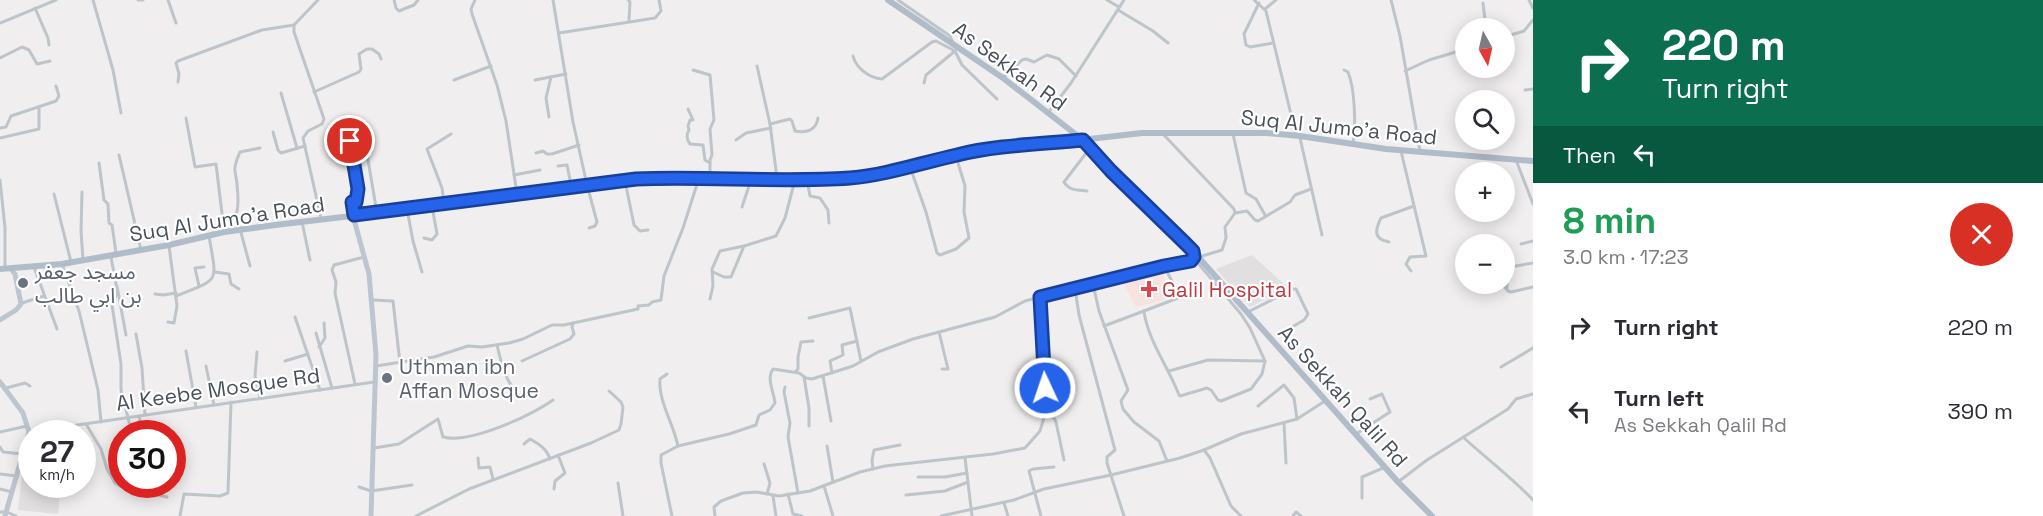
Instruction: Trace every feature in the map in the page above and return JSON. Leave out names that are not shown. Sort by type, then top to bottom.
[{"type":"main road","name":"As Sekkah Rd","points":[[888,0],[956,48],[1004,78],[1083,140]]},
{"type":"main road","name":"Suq Al Jumo’a Road","points":[[5,268],[62,264],[224,232],[586,185],[665,178],[807,180],[873,175],[956,155],[1162,132],[1298,136],[1401,150],[1533,161]]},
{"type":"main road","name":"As Sekkah Qalil Rd","points":[[1083,140],[1197,258],[1398,482],[1432,516]]},
{"type":"main road","points":[[353,216],[366,256],[372,300],[376,366],[371,516]]},
{"type":"main road","points":[[0,320],[21,304],[15,274],[19,267]]},
{"type":"main road","points":[[5,268],[15,274]]},
{"type":"main road","points":[[0,382],[26,420]]},
{"type":"main road","points":[[4,513],[18,473]]},
{"type":"street","points":[[0,23],[56,0]]},
{"type":"street","points":[[93,0],[113,70],[121,113]]},
{"type":"street","points":[[168,0],[176,23]]},
{"type":"street","points":[[178,82],[179,74],[176,63],[178,61],[254,33],[294,25],[318,0]]},
{"type":"street","points":[[393,0],[399,10],[414,5],[418,0]]},
{"type":"street","points":[[475,0],[471,9],[472,14],[491,66],[506,121],[517,194]]},
{"type":"street","points":[[553,0],[586,185],[597,222],[595,226],[589,228]]},
{"type":"street","points":[[628,0],[630,3],[629,20]]},
{"type":"street","points":[[558,33],[658,16],[661,11],[659,0]]},
{"type":"street","points":[[898,0],[951,37],[962,65],[997,99]]},
{"type":"street","points":[[1107,0],[1168,43]]},
{"type":"street","points":[[1048,113],[1076,76],[1124,0]]},
{"type":"street","points":[[1254,0],[1265,9],[1322,235]]},
{"type":"street","points":[[1265,9],[1276,0]]},
{"type":"street","points":[[1390,0],[1400,36],[1420,152]]},
{"type":"street","points":[[1529,0],[1533,8]]},
{"type":"street","points":[[1258,3],[1256,12],[1245,31],[1246,45],[1250,47],[1274,43]]},
{"type":"street","points":[[1483,3],[1485,18]]},
{"type":"street","points":[[35,8],[49,45]]},
{"type":"street","points":[[1515,34],[1524,31],[1533,20]]},
{"type":"street","points":[[294,25],[294,32],[324,122],[305,133],[303,138],[322,220]]},
{"type":"street","points":[[853,56],[864,72],[873,78],[882,79],[932,42],[936,41],[956,48]]},
{"type":"street","points":[[0,58],[22,47],[29,50],[35,63],[50,62]]},
{"type":"street","points":[[924,83],[926,75],[956,48]]},
{"type":"street","points":[[314,92],[359,72],[361,51],[372,49],[379,54],[381,59]]},
{"type":"street","points":[[1405,71],[1429,60],[1455,52]]},
{"type":"street","points":[[1004,78],[1022,60],[1034,62],[1047,55],[1059,59],[1076,76]]},
{"type":"street","points":[[454,80],[491,66]]},
{"type":"street","points":[[757,66],[771,126],[777,180]]},
{"type":"street","points":[[693,69],[710,75],[714,120],[710,129],[712,155],[710,179]]},
{"type":"street","points":[[1344,70],[1348,72],[1352,88],[1356,128],[1353,144]]},
{"type":"street","points":[[535,80],[566,74]]},
{"type":"street","points":[[549,117],[546,98],[551,77]]},
{"type":"street","points":[[0,128],[6,127],[11,116],[58,99],[56,86]]},
{"type":"street","points":[[1525,90],[1533,89]]},
{"type":"street","points":[[281,93],[297,148]]},
{"type":"street","points":[[0,138],[39,129],[39,107]]},
{"type":"street","points":[[688,109],[693,120],[690,120],[688,126],[687,141],[690,144],[703,145],[705,160],[710,163]]},
{"type":"street","points":[[186,118],[195,167],[216,164],[224,232]]},
{"type":"street","points":[[736,140],[746,133],[790,119],[795,131],[813,129],[818,118]]},
{"type":"street","points":[[273,132],[281,153],[305,146]]},
{"type":"street","points":[[1162,132],[1234,209],[1235,213]]},
{"type":"street","points":[[1233,133],[1246,193],[1256,199],[1265,216]]},
{"type":"street","points":[[444,203],[427,149],[451,134]]},
{"type":"street","points":[[350,141],[358,193],[356,202],[352,202],[353,216]]},
{"type":"street","points":[[536,153],[543,151],[552,154],[579,146]]},
{"type":"street","points":[[250,266],[236,214],[238,208],[237,176],[234,169],[240,152],[260,148]]},
{"type":"street","points":[[366,148],[377,213]]},
{"type":"street","points":[[1087,191],[1066,187],[1064,182],[1090,148]]},
{"type":"street","points":[[1401,150],[1405,175],[1426,256],[1410,257],[1406,264],[1411,271]]},
{"type":"street","points":[[119,155],[141,250]]},
{"type":"street","points":[[910,167],[937,253],[940,255],[949,253],[969,238],[964,212],[965,186],[956,155]]},
{"type":"street","points":[[1515,159],[1533,204]]},
{"type":"street","points":[[99,163],[104,200],[108,204],[109,223],[112,225],[117,284],[117,292],[112,305],[121,364],[121,390],[130,420]]},
{"type":"street","points":[[558,166],[567,165],[572,187]]},
{"type":"street","points":[[514,175],[540,170]]},
{"type":"street","points":[[376,366],[434,357],[468,346],[497,345],[518,340],[552,325],[573,323],[638,309],[638,306],[649,305],[661,300],[664,276],[699,178]]},
{"type":"street","points":[[0,180],[5,268]]},
{"type":"street","points":[[742,207],[751,180]]},
{"type":"street","points":[[710,299],[713,286],[713,265],[720,251],[773,237],[778,233],[795,180]]},
{"type":"street","points":[[807,180],[810,196],[820,198],[826,206],[829,223]]},
{"type":"street","points":[[625,181],[634,225],[640,231],[648,230]]},
{"type":"street","points":[[1191,261],[1194,257],[1222,250],[1226,238],[1225,227],[1235,213],[1247,211],[1258,221],[1290,202],[1295,195],[1311,189]]},
{"type":"street","points":[[82,192],[83,260]]},
{"type":"street","points":[[54,194],[71,262]]},
{"type":"street","points":[[423,238],[432,240],[437,234],[432,205]]},
{"type":"street","points":[[1389,242],[1380,240],[1378,237],[1376,230],[1381,218],[1414,206]]},
{"type":"street","points":[[407,208],[422,272]]},
{"type":"street","points":[[302,222],[310,260]]},
{"type":"street","points":[[155,294],[176,295],[211,282],[215,272],[209,236]]},
{"type":"street","points":[[1521,244],[1533,241]]},
{"type":"street","points":[[168,322],[174,323],[176,318],[176,295],[169,244]]},
{"type":"street","points":[[712,272],[731,277],[744,246]]},
{"type":"street","points":[[355,384],[332,270],[334,265],[366,256]]},
{"type":"street","points":[[672,516],[660,457],[662,453],[678,446],[756,425],[759,415],[776,404],[770,380],[772,371],[776,369],[794,372],[812,379],[852,366],[912,339],[995,316],[1025,301],[1197,258]]},
{"type":"street","points":[[1144,311],[1147,328],[1180,396],[1207,388],[1221,400],[1251,389],[1263,374],[1265,361],[1241,314],[1197,258]]},
{"type":"street","points":[[1515,268],[1533,263]]},
{"type":"street","points":[[62,264],[79,311],[98,390],[101,422]]},
{"type":"street","points":[[33,266],[57,329]]},
{"type":"street","points":[[1104,326],[1178,298],[1177,291],[1164,266]]},
{"type":"street","points":[[199,286],[195,268],[204,267]]},
{"type":"street","points":[[215,272],[229,274],[231,284],[239,289]]},
{"type":"street","points":[[117,284],[126,335]]},
{"type":"street","points":[[1093,284],[1104,326],[1128,390],[1121,401],[1123,409],[1139,427],[1159,441],[1167,461]]},
{"type":"street","points":[[1515,291],[1533,287]]},
{"type":"street","points":[[1075,288],[1079,315],[1115,450],[1107,457],[1124,516]]},
{"type":"street","points":[[1247,313],[1296,289],[1308,314],[1304,320],[1292,327]]},
{"type":"street","points":[[21,304],[44,296]]},
{"type":"street","points":[[715,516],[714,507],[722,501],[743,493],[756,492],[773,496],[798,493],[873,469],[901,463],[965,458],[1025,448],[1040,431],[1046,414],[1040,297]]},
{"type":"street","points":[[372,300],[393,301],[400,363]]},
{"type":"street","points":[[809,318],[850,308],[861,361]]},
{"type":"street","points":[[295,317],[320,390]]},
{"type":"street","points":[[320,347],[326,338],[324,323]]},
{"type":"street","points":[[522,361],[570,339],[574,334],[573,323]]},
{"type":"street","points":[[939,332],[948,369],[942,369]]},
{"type":"street","points":[[316,333],[332,388]]},
{"type":"street","points":[[136,334],[142,368],[145,415]]},
{"type":"street","points":[[832,373],[830,361],[843,355],[842,345],[857,340]]},
{"type":"street","points":[[794,372],[798,369],[801,342],[813,341]]},
{"type":"street","points":[[497,345],[504,372],[516,391]]},
{"type":"street","points":[[1501,367],[1533,348]]},
{"type":"street","points":[[186,351],[196,408]]},
{"type":"street","points":[[257,352],[255,376],[260,399]]},
{"type":"street","points":[[285,361],[308,354]]},
{"type":"street","points":[[1169,371],[1208,360],[1265,361]]},
{"type":"street","points":[[206,366],[214,405]]},
{"type":"street","points":[[667,374],[660,379],[660,390],[675,430],[678,446]]},
{"type":"street","points":[[823,375],[831,421]]},
{"type":"street","points":[[804,377],[809,408],[808,426]]},
{"type":"street","name":"Al Keebe Mosque Rd","points":[[96,423],[376,381]]},
{"type":"street","points":[[4,389],[25,382],[30,386]]},
{"type":"street","points":[[1258,406],[1284,385],[1294,398],[1297,419]]},
{"type":"street","points":[[785,387],[790,423],[788,437],[798,493]]},
{"type":"street","points":[[416,516],[469,489],[591,443],[619,430],[623,407],[609,391]]},
{"type":"street","points":[[1356,434],[1390,412],[1382,394],[1370,399]]},
{"type":"street","points":[[1398,482],[1421,464],[1508,409],[1516,399],[1533,394]]},
{"type":"street","points":[[374,448],[399,444],[438,419],[443,437],[460,438],[514,421],[553,400]]},
{"type":"street","points":[[941,516],[1004,503],[1035,492],[1111,475],[1204,450],[1241,434],[1297,419],[1325,401]]},
{"type":"street","points":[[180,516],[184,494],[220,496],[228,493],[231,402]]},
{"type":"street","points":[[1046,414],[1054,418],[1056,422],[1064,460]]},
{"type":"street","points":[[139,416],[140,420]]},
{"type":"street","points":[[1284,423],[1286,463]]},
{"type":"street","name":"Al Keebe Mosque Rd","points":[[0,432],[18,430]]},
{"type":"street","points":[[1464,438],[1500,467],[1533,500]]},
{"type":"street","points":[[524,444],[530,439],[542,446],[550,459]]},
{"type":"street","points":[[96,441],[108,471]]},
{"type":"street","points":[[873,469],[874,450],[900,445]]},
{"type":"street","points":[[827,446],[833,482]]},
{"type":"street","points":[[0,447],[3,452],[18,454]]},
{"type":"street","points":[[1204,450],[1210,458],[1231,506],[1240,516]]},
{"type":"street","points":[[554,489],[555,481],[565,474],[558,455]]},
{"type":"street","points":[[477,458],[479,468],[490,467],[493,479]]},
{"type":"street","points":[[965,458],[972,516]]},
{"type":"street","points":[[765,464],[770,483],[767,494]]},
{"type":"street","points":[[1041,516],[1029,471],[1042,467],[1054,467]]},
{"type":"street","points":[[1362,498],[1362,477],[1385,467]]},
{"type":"street","points":[[918,477],[945,477],[967,473]]},
{"type":"street","points":[[0,474],[17,476]]},
{"type":"street","points":[[906,495],[945,491],[968,482]]},
{"type":"street","points":[[618,483],[623,516]]},
{"type":"street","points":[[359,487],[371,491],[412,485]]},
{"type":"street","points":[[825,486],[833,516]]},
{"type":"street","points":[[0,489],[12,492]]},
{"type":"street","points":[[788,494],[793,514],[802,516]]},
{"type":"street","points":[[773,496],[776,516]]},
{"type":"street","points":[[1004,503],[1008,516]]},
{"type":"street","points":[[4,513],[16,516]]},
{"type":"street","points":[[1293,516],[1296,513],[1301,516]]},
{"type":"shaded area","points":[[1252,255],[1288,288],[1250,307],[1216,269]]},
{"type":"shaded area","name":"Galil Hospital","points":[[1162,273],[1174,297],[1136,307],[1123,282]]},
{"type":"shaded area","points":[[19,498],[60,498],[58,514],[18,510]]},
{"type":"place","name":"مسجد جعفر بن ابي طالب","points":[[23,283]]},
{"type":"place","name":"Galil Hospital","points":[[1149,289]]},
{"type":"place","name":"Uthman ibn Affan Mosque","points":[[387,378]]},
{"type":"route","points":[[350,141],[358,193],[356,202],[352,202],[354,215],[636,179],[677,177],[751,180],[850,178],[873,175],[973,152],[1083,140],[1111,171],[1193,251],[1194,257],[1191,261],[1040,297],[1045,388]]}]
